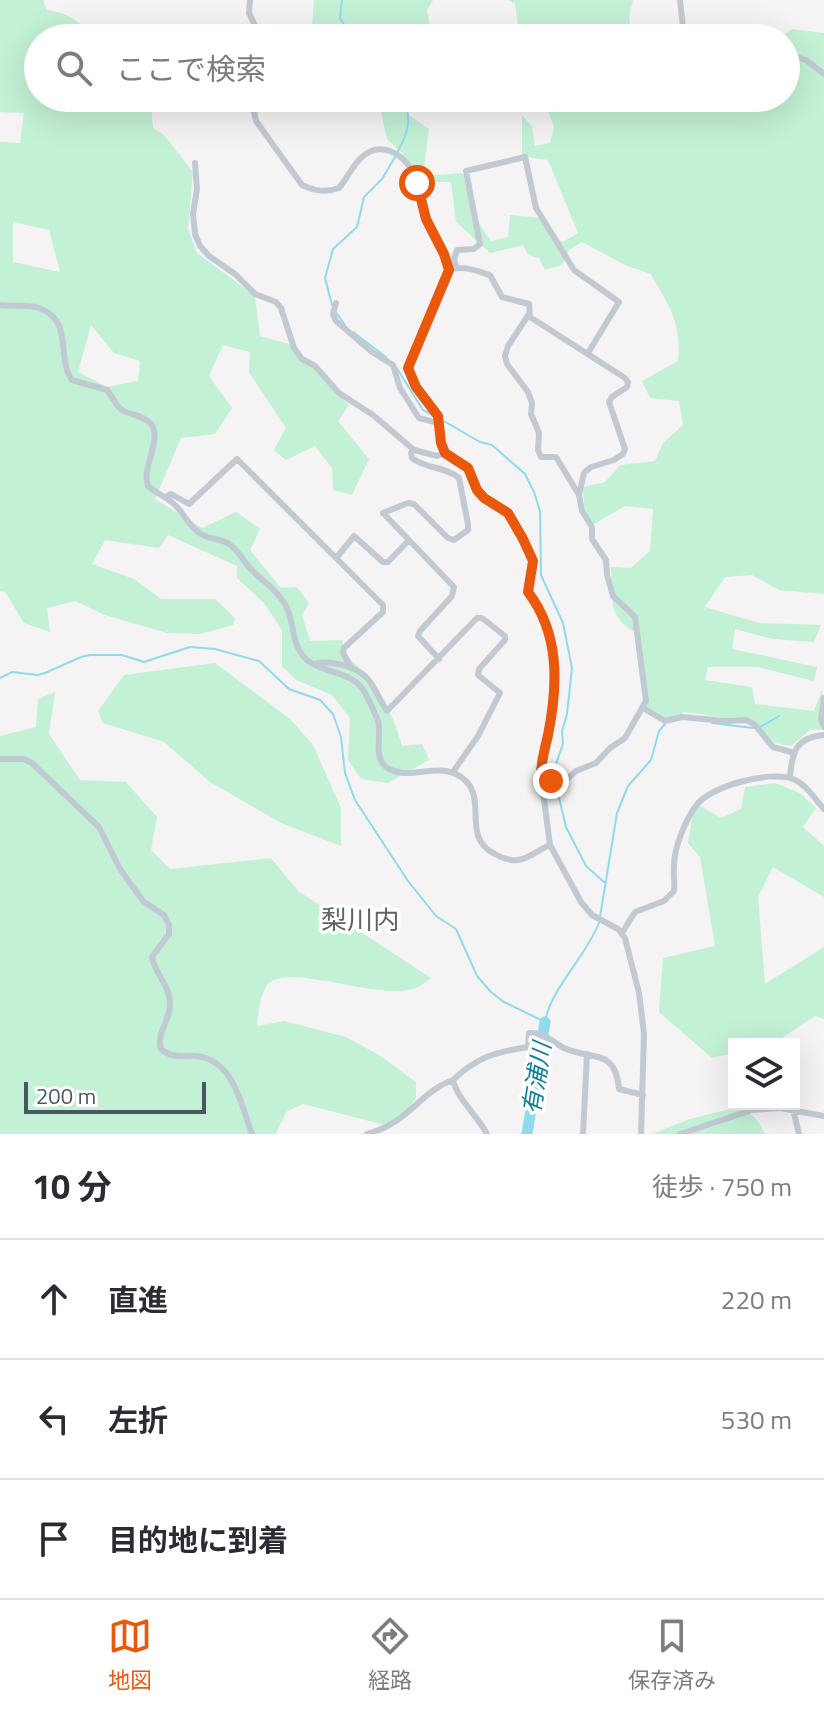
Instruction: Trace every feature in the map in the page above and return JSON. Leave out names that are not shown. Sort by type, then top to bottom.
[{"type":"street","points":[[250,0],[249,13],[254,24]]},
{"type":"street","points":[[680,0],[683,24]]},
{"type":"street","points":[[800,58],[824,74]]},
{"type":"street","points":[[252,112],[302,185],[320,192],[339,188],[368,152],[378,149],[396,154],[406,162],[417,183],[426,219],[452,268],[490,275],[502,297],[529,304],[529,314],[508,346],[505,356],[507,364],[528,392],[531,414],[539,433],[538,450],[541,457],[556,457],[579,495],[582,511],[592,527],[592,539],[606,560],[613,596],[635,617],[646,701],[632,720],[625,738],[596,763],[576,771],[567,779],[546,782]]},
{"type":"street","points":[[588,353],[619,302],[574,270],[536,208],[525,157],[466,171],[480,244],[474,249],[457,250],[408,368],[416,387],[433,407],[445,453],[468,468],[477,490],[484,498],[508,513],[533,561],[528,592],[539,606],[554,649],[553,705],[540,768],[546,782],[550,845],[581,902],[592,915],[622,933],[639,993],[644,1034],[641,1134]]},
{"type":"street","points":[[195,163],[197,189],[193,214],[200,246],[255,294],[276,302],[281,308],[294,348],[339,393],[373,415],[414,450],[437,456],[445,453]]},
{"type":"street","points":[[336,303],[333,314],[336,321],[363,346],[393,365],[400,388],[419,418],[439,423]]},
{"type":"street","points":[[0,305],[38,307],[45,311],[64,334],[64,365],[72,380],[107,390],[119,408],[146,419],[153,426],[155,435],[146,480],[148,486],[165,497],[200,534],[233,546],[250,568],[283,600],[299,650],[305,659],[356,682],[362,689],[377,720],[380,761],[387,768],[400,773],[428,769],[453,772],[473,787],[476,833],[489,851],[515,861],[550,845]]},
{"type":"street","points":[[529,314],[628,382],[627,387],[609,402],[625,449],[623,454],[584,473],[579,495]]},
{"type":"street","points":[[414,450],[412,458],[418,463],[453,473],[459,478],[468,530],[458,539],[448,538],[434,522],[408,503],[384,511],[384,516],[454,587],[452,596],[418,636],[439,659]]},
{"type":"street","points":[[165,497],[171,494],[189,504],[237,459],[385,608],[344,648],[343,653],[351,668]]},
{"type":"street","points":[[337,557],[354,536],[383,562],[388,562],[408,541]]},
{"type":"street","points":[[313,664],[327,662],[351,668],[369,679],[387,711],[477,618],[482,618],[505,636],[505,640],[479,669],[478,675],[500,693],[478,736],[453,772]]},
{"type":"street","points":[[824,698],[821,720],[824,727]]},
{"type":"street","points":[[643,708],[665,721],[690,717],[746,720],[754,724],[773,747],[794,755]]},
{"type":"street","points":[[790,777],[800,742],[824,735]]},
{"type":"street","points":[[0,759],[24,759],[32,763],[86,813],[99,827],[120,869],[143,901],[164,915],[169,934],[152,957],[153,967],[169,990],[170,1008],[158,1043],[172,1056],[208,1059],[223,1068],[231,1077],[252,1134]]},
{"type":"street","points":[[622,933],[635,912],[664,901],[674,891],[675,853],[700,800],[709,792],[775,776],[790,777],[805,787],[824,809]]},
{"type":"street","points":[[367,1134],[393,1124],[433,1088],[453,1080],[472,1062],[500,1052],[528,1047],[529,1033],[546,1034],[564,1048],[600,1055],[611,1062],[622,1091],[643,1095]]},
{"type":"street","points":[[583,1134],[587,1054]]},
{"type":"street","points":[[453,1080],[458,1093],[478,1116],[487,1134]]},
{"type":"street","points":[[680,1134],[744,1111],[768,1110]]},
{"type":"street","points":[[793,1110],[799,1134]]},
{"type":"street","points":[[797,1110],[824,1116]]},
{"type":"green space","points":[[0,0],[43,0],[47,10],[61,13],[80,24],[24,24],[24,112],[152,112],[153,128],[164,135],[193,172],[188,229],[197,253],[255,296],[260,336],[289,344],[349,405],[338,421],[369,459],[352,495],[333,490],[332,468],[315,446],[286,460],[274,450],[286,428],[249,372],[250,352],[223,345],[209,376],[232,408],[215,434],[181,438],[155,499],[202,528],[236,512],[260,529],[250,550],[281,588],[297,587],[309,603],[302,615],[310,641],[342,640],[350,659],[372,681],[382,697],[402,746],[422,744],[429,760],[388,783],[361,779],[348,760],[350,718],[332,695],[296,680],[282,666],[282,630],[264,603],[237,578],[237,566],[168,535],[159,548],[105,540],[92,564],[134,579],[161,599],[215,599],[235,618],[233,625],[200,634],[167,633],[105,615],[75,601],[47,608],[50,632],[24,623],[5,592],[0,591],[0,142],[20,143],[24,113],[0,112]],"holes":[[[13,222],[49,230],[60,272],[13,262]],[[91,325],[114,353],[140,361],[138,381],[107,387],[78,372]]]},
{"type":"green space","points":[[314,0],[433,0],[427,10],[430,24],[312,24]]},
{"type":"green space","points":[[508,0],[633,0],[630,24],[518,24],[515,4]]},
{"type":"green space","points":[[800,30],[824,33],[824,594],[779,590],[752,575],[725,577],[705,607],[759,623],[821,625],[814,642],[773,639],[735,629],[732,649],[817,667],[814,681],[758,667],[708,667],[705,680],[752,687],[755,704],[814,711],[822,690],[824,729],[810,730],[791,746],[775,743],[748,717],[725,718],[685,712],[668,721],[645,708],[640,635],[629,629],[617,615],[612,598],[611,567],[631,568],[650,551],[653,509],[625,506],[594,524],[585,517],[583,487],[605,482],[620,465],[655,461],[663,443],[683,425],[679,401],[650,398],[642,381],[678,361],[676,325],[651,274],[627,266],[582,242],[569,250],[562,265],[545,270],[539,258],[528,255],[523,245],[490,253],[456,222],[451,182],[420,182],[406,157],[387,139],[381,112],[405,112],[429,129],[423,176],[463,173],[474,216],[491,241],[508,237],[510,215],[542,218],[551,237],[563,242],[578,233],[548,160],[522,156],[522,115],[532,126],[535,146],[550,143],[554,127],[548,112],[800,112]]},
{"type":"green space","points":[[215,663],[290,719],[313,745],[341,808],[341,846],[281,823],[210,782],[164,742],[103,723],[98,711],[124,675]]},
{"type":"green space","points":[[55,692],[49,734],[80,780],[126,782],[157,817],[151,850],[170,869],[271,858],[298,891],[431,978],[416,988],[400,991],[315,979],[279,978],[268,984],[260,1004],[257,1026],[284,1021],[346,1037],[379,1055],[416,1082],[416,1098],[399,1122],[385,1125],[303,1104],[286,1112],[276,1134],[0,1134],[0,736],[36,727],[38,699]]},
{"type":"green space","points":[[775,783],[800,793],[816,808],[803,827],[824,846],[824,897],[773,867],[758,897],[765,984],[824,947],[824,1019],[815,1016],[782,1038],[728,1038],[728,1054],[712,1058],[659,1012],[663,958],[715,946],[700,857],[688,843],[695,803],[721,818],[741,809],[745,787]]},
{"type":"green space","points":[[728,1110],[746,1110],[765,1134],[652,1134],[690,1119]]},
{"type":"waterway","points":[[342,0],[340,18],[344,24]]},
{"type":"waterway","points":[[398,151],[408,124],[407,112]]},
{"type":"waterway","points":[[332,305],[325,278],[333,249],[357,227],[364,197],[382,179],[395,157]]},
{"type":"waterway","points":[[335,311],[345,325]]},
{"type":"waterway","points":[[353,332],[386,357]]},
{"type":"waterway","points":[[396,367],[423,410],[433,415]]},
{"type":"waterway","points":[[442,420],[480,442],[492,445],[525,474],[534,492],[540,511],[541,575],[563,623],[572,668],[562,731],[563,744],[556,764],[559,798],[566,827],[586,866],[604,882]]},
{"type":"waterway","points":[[0,678],[12,672],[38,675],[90,655],[122,655],[144,662],[190,647],[215,649],[259,661],[289,689],[320,700],[333,714],[341,737],[345,773],[355,800],[408,881],[436,916],[456,929],[477,976],[491,992],[504,1002],[545,1022],[554,997],[599,923]]},
{"type":"waterway","points":[[760,727],[779,716]]},
{"type":"waterway","points":[[712,723],[753,728]]},
{"type":"waterway","points":[[600,917],[617,813],[628,786],[651,760],[659,731],[665,724]]},
{"type":"waterway","name":"有浦川","points":[[527,1134],[545,1022]]},
{"type":"district","name":"梨川内","points":[[360,919]]},
{"type":"route","points":[[417,183],[426,219],[449,270],[410,357],[410,378],[438,416],[445,453],[468,468],[477,490],[484,498],[503,507],[508,513],[533,561],[528,592],[539,606],[554,649],[553,705],[540,768],[541,784],[551,781]]}]
